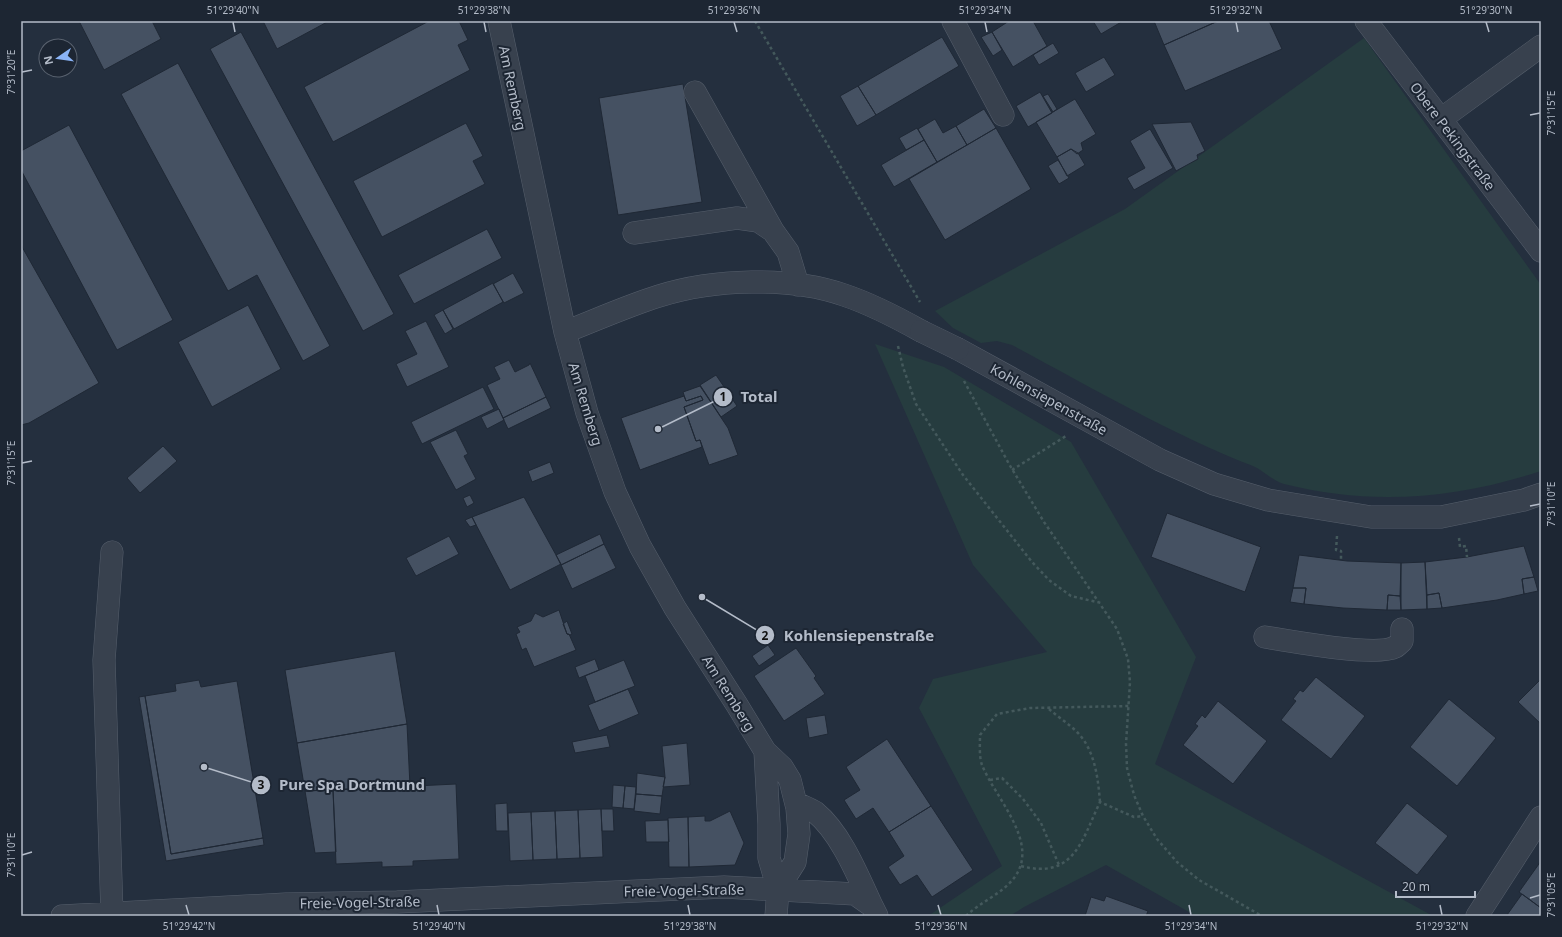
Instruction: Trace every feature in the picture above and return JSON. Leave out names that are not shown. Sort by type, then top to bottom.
[{"type":"street","name":"Am Remberg","points":[[499,21],[565,332],[587,413],[615,492],[640,546],[675,608],[737,705],[764,752],[782,767],[790,780],[796,803],[799,834],[795,862],[778,889]]},
{"type":"street","points":[[953,21],[1003,115]]},
{"type":"street","name":"Obere Pekingstraße","points":[[1366,21],[1541,251]]},
{"type":"street","points":[[1441,119],[1541,46]]},
{"type":"street","points":[[695,92],[773,231],[788,252],[798,285]]},
{"type":"street","points":[[634,233],[737,218],[758,221],[773,231]]},
{"type":"street","name":"Kohlensiepenstraße","points":[[565,332],[659,296],[691,288],[750,281],[798,285],[842,294],[868,304],[958,349],[1160,460],[1214,484],[1268,500],[1371,517],[1441,517],[1524,500],[1541,494]]},
{"type":"street","points":[[112,552],[104,660],[112,914]]},
{"type":"street","points":[[1265,637],[1319,646],[1384,650],[1395,647],[1402,641],[1402,629]]},
{"type":"street","name":"Am Remberg","points":[[764,752],[769,824],[769,858],[778,889]]},
{"type":"street","points":[[796,803],[814,812],[835,836],[857,873],[874,911]]},
{"type":"street","points":[[1477,916],[1541,817]]},
{"type":"street","name":"Freie-Vogel-Straße","points":[[62,916],[286,904],[397,902],[634,890],[724,887],[778,889]]},
{"type":"street","points":[[776,916],[778,889],[855,894],[874,911]]},
{"type":"path","points":[[755,21],[920,302]]},
{"type":"path","points":[[900,319],[897,334],[898,348],[916,404],[963,475],[1032,562],[1049,580],[1071,596],[1101,603]]},
{"type":"path","points":[[961,376],[1012,470],[1044,522],[1118,629],[1128,659],[1130,682],[1126,744],[1127,768],[1134,795],[1143,816],[1158,839],[1177,862],[1199,880],[1262,916]]},
{"type":"path","points":[[1012,470],[1063,438]]},
{"type":"path","points":[[1337,532],[1336,550],[1341,551],[1341,560]]},
{"type":"path","points":[[1459,536],[1460,547],[1466,546],[1467,557]]},
{"type":"path","points":[[966,916],[1013,879],[1021,866],[1023,850],[1020,835],[982,764],[980,735],[997,714],[1030,708],[1129,706]]},
{"type":"path","points":[[1021,866],[1044,869],[1059,865],[1071,858],[1079,846],[1100,802],[1097,770],[1088,750],[1078,733],[1048,708]]},
{"type":"path","points":[[990,780],[1002,778],[1023,799],[1041,823],[1059,865]]},
{"type":"path","points":[[1100,802],[1134,817],[1143,816]]},
{"type":"green space","points":[[1364,38],[1541,285],[1541,471],[1477,488],[1413,496],[1381,497],[1349,495],[1317,491],[1284,484],[1276,481],[1253,466],[1161,424],[1012,345],[997,341],[981,343],[953,328],[935,311],[1125,209]]},
{"type":"green space","points":[[875,344],[944,367],[1071,442],[1196,657],[1155,764],[1433,916],[1196,916],[1106,865],[1024,907],[1010,916],[928,916],[1002,866],[919,708],[933,679],[1047,652],[973,565]]},
{"type":"building","points":[[79,21],[152,21],[161,39],[104,70]]},
{"type":"building","points":[[263,21],[329,21],[277,49]]},
{"type":"building","points":[[429,21],[459,21],[468,40],[458,45],[470,70],[333,142],[304,87]]},
{"type":"building","points":[[1009,21],[1033,21],[1047,46],[1013,67],[992,32]]},
{"type":"building","points":[[1093,21],[1123,21],[1101,34]]},
{"type":"building","points":[[1154,21],[1218,21],[1164,45]]},
{"type":"building","points":[[1218,21],[1269,21],[1282,49],[1185,91],[1164,45]]},
{"type":"building","points":[[241,32],[394,314],[363,331],[210,49]]},
{"type":"building","points":[[992,32],[1002,50],[993,56],[981,37]]},
{"type":"building","points":[[942,37],[959,66],[876,115],[858,86]]},
{"type":"building","points":[[1053,43],[1059,53],[1039,65],[1033,55]]},
{"type":"building","points":[[1104,57],[1115,75],[1086,92],[1075,73]]},
{"type":"building","points":[[178,63],[330,346],[303,361],[257,275],[228,291],[121,94]]},
{"type":"building","points":[[683,84],[702,202],[618,215],[599,98]]},
{"type":"building","points":[[858,86],[876,115],[857,126],[840,96]]},
{"type":"building","points":[[1040,92],[1052,113],[1028,127],[1016,106]]},
{"type":"building","points":[[1048,94],[1057,109],[1053,112],[1043,96]]},
{"type":"building","points":[[1075,99],[1096,134],[1081,143],[1083,150],[1077,154],[1071,149],[1057,157],[1036,122]]},
{"type":"building","points":[[984,109],[996,128],[967,145],[956,126]]},
{"type":"building","points":[[935,119],[943,133],[956,126],[967,145],[937,162],[918,129]]},
{"type":"building","points":[[1191,122],[1205,151],[1197,155],[1198,159],[1176,171],[1152,124]]},
{"type":"building","points":[[466,123],[483,156],[473,161],[485,184],[382,237],[353,181]]},
{"type":"building","points":[[69,125],[173,320],[117,350],[21,170],[21,151]]},
{"type":"building","points":[[917,128],[924,140],[906,150],[899,138]]},
{"type":"building","points":[[996,128],[1031,189],[945,240],[909,179]]},
{"type":"building","points":[[1150,129],[1173,168],[1134,190],[1127,178],[1145,168],[1130,141]]},
{"type":"building","points":[[924,140],[937,162],[894,187],[881,165]]},
{"type":"building","points":[[1071,149],[1078,153],[1085,165],[1067,176],[1057,157]]},
{"type":"building","points":[[1058,160],[1069,178],[1059,184],[1048,166]]},
{"type":"building","points":[[487,229],[502,258],[414,304],[398,275]]},
{"type":"building","points":[[21,245],[99,383],[29,423],[21,425]]},
{"type":"building","points":[[513,273],[524,293],[504,303],[493,284]]},
{"type":"building","points":[[493,283],[503,302],[454,329],[443,310]]},
{"type":"building","points":[[248,305],[281,369],[212,407],[178,342]]},
{"type":"building","points":[[443,310],[453,329],[445,334],[434,315]]},
{"type":"building","points":[[426,321],[449,367],[407,387],[396,364],[417,354],[405,331]]},
{"type":"building","points":[[509,360],[515,372],[529,365],[530,363],[546,397],[503,418],[487,385],[500,379],[494,367]]},
{"type":"building","points":[[716,375],[737,406],[721,417],[700,385]]},
{"type":"building","points":[[700,386],[728,428],[738,455],[709,465],[700,440],[696,441],[684,407],[703,400],[701,396],[686,401],[683,392]]},
{"type":"building","points":[[483,387],[494,409],[422,444],[411,422]]},
{"type":"building","points":[[684,396],[686,401],[701,396],[703,400],[684,407],[696,441],[700,440],[702,447],[640,470],[621,418]]},
{"type":"building","points":[[546,397],[551,408],[508,429],[503,418]]},
{"type":"building","points":[[499,409],[504,420],[487,429],[481,417]]},
{"type":"building","points":[[456,430],[468,454],[464,456],[476,479],[456,490],[430,442]]},
{"type":"building","points":[[163,446],[177,461],[140,493],[127,478]]},
{"type":"building","points":[[550,462],[554,473],[532,482],[528,471]]},
{"type":"building","points":[[470,495],[474,503],[467,507],[463,498]]},
{"type":"building","points":[[524,497],[561,564],[510,590],[472,517]]},
{"type":"building","points":[[1167,513],[1261,547],[1245,592],[1151,557]]},
{"type":"building","points":[[472,517],[476,525],[470,527],[465,520]]},
{"type":"building","points":[[600,534],[604,544],[561,565],[556,555]]},
{"type":"building","points":[[449,536],[459,554],[416,576],[406,558]]},
{"type":"building","points":[[604,544],[616,568],[572,589],[561,565]]},
{"type":"building","points":[[1524,546],[1534,577],[1522,579],[1524,594],[1497,600],[1442,608],[1439,593],[1427,595],[1425,562],[1467,557]]},
{"type":"building","points":[[1299,555],[1347,561],[1401,563],[1400,596],[1388,595],[1387,610],[1304,604],[1306,588],[1293,588]]},
{"type":"building","points":[[1425,562],[1427,609],[1401,610],[1401,563]]},
{"type":"building","points":[[1534,577],[1538,591],[1524,594],[1522,579]]},
{"type":"building","points":[[1293,588],[1306,588],[1304,604],[1290,602]]},
{"type":"building","points":[[1439,593],[1442,608],[1427,609],[1427,595]]},
{"type":"building","points":[[1388,595],[1400,596],[1401,610],[1387,610]]},
{"type":"building","points":[[559,610],[567,634],[569,634],[576,650],[534,667],[526,648],[522,650],[516,634],[520,632],[517,627],[531,621],[535,613],[543,617]]},
{"type":"building","points":[[567,621],[572,634],[570,635],[567,634],[563,624]]},
{"type":"building","points":[[768,645],[775,655],[759,666],[752,656]]},
{"type":"building","points":[[796,648],[816,676],[814,678],[825,694],[784,721],[754,676]]},
{"type":"building","points":[[395,651],[407,724],[297,743],[285,670]]},
{"type":"building","points":[[595,659],[599,670],[579,678],[575,667]]},
{"type":"building","points":[[624,660],[635,686],[595,702],[585,676]]},
{"type":"building","points":[[1316,677],[1365,716],[1331,759],[1281,720],[1296,701],[1293,699],[1300,690],[1303,692]]},
{"type":"building","points":[[1541,679],[1541,724],[1518,702]]},
{"type":"building","points":[[199,680],[201,687],[237,681],[263,838],[171,854],[145,696],[176,691],[175,684]]},
{"type":"building","points":[[628,689],[639,714],[599,731],[588,705]]},
{"type":"building","points":[[145,696],[171,854],[263,838],[264,845],[166,861],[139,697]]},
{"type":"building","points":[[1449,699],[1496,738],[1457,786],[1410,747]]},
{"type":"building","points":[[1218,701],[1267,741],[1233,784],[1183,745],[1198,726],[1195,724],[1202,715],[1205,718]]},
{"type":"building","points":[[825,715],[828,734],[809,738],[806,718]]},
{"type":"building","points":[[407,724],[410,786],[305,791],[297,743]]},
{"type":"building","points":[[607,735],[610,747],[575,753],[572,742]]},
{"type":"building","points":[[887,739],[931,806],[889,832],[873,808],[856,819],[844,800],[860,790],[846,767]]},
{"type":"building","points":[[687,743],[690,785],[663,787],[665,777],[662,746]]},
{"type":"building","points":[[637,773],[665,777],[662,796],[636,794]]},
{"type":"building","points":[[456,784],[459,859],[413,861],[413,866],[382,867],[382,862],[336,864],[333,790]]},
{"type":"building","points":[[613,785],[625,786],[623,808],[612,807]]},
{"type":"building","points":[[625,786],[636,787],[634,809],[623,808]]},
{"type":"building","points":[[333,790],[336,852],[315,853],[305,791]]},
{"type":"building","points":[[636,794],[662,796],[660,814],[634,811]]},
{"type":"building","points":[[507,803],[508,831],[496,831],[495,804]]},
{"type":"building","points":[[1407,803],[1448,836],[1417,875],[1375,843]]},
{"type":"building","points":[[931,806],[973,870],[932,897],[917,875],[900,885],[888,867],[904,856],[889,832]]},
{"type":"building","points":[[601,809],[603,857],[580,858],[578,810]]},
{"type":"building","points":[[601,809],[613,809],[614,831],[602,831]]},
{"type":"building","points":[[578,810],[580,858],[557,859],[555,811]]},
{"type":"building","points":[[555,811],[557,859],[533,860],[531,812]]},
{"type":"building","points":[[730,811],[744,843],[735,865],[689,867],[688,817],[705,816],[705,821],[710,821]]},
{"type":"building","points":[[531,812],[533,860],[510,861],[508,813]]},
{"type":"building","points":[[688,817],[689,867],[669,867],[668,818]]},
{"type":"building","points":[[668,820],[669,842],[646,842],[645,821]]},
{"type":"building","points":[[1541,861],[1541,908],[1519,892]]},
{"type":"building","points":[[1522,894],[1541,908],[1541,916],[1507,915]]},
{"type":"building","points":[[1106,896],[1148,911],[1146,916],[1085,916],[1091,897],[1104,901]]},
{"type":"place","name":"Total","points":[[658,429]]},
{"type":"place","name":"Kohlensiepenstraße","points":[[702,597]]},
{"type":"place","name":"Pure Spa Dortmund","points":[[204,767]]}]
